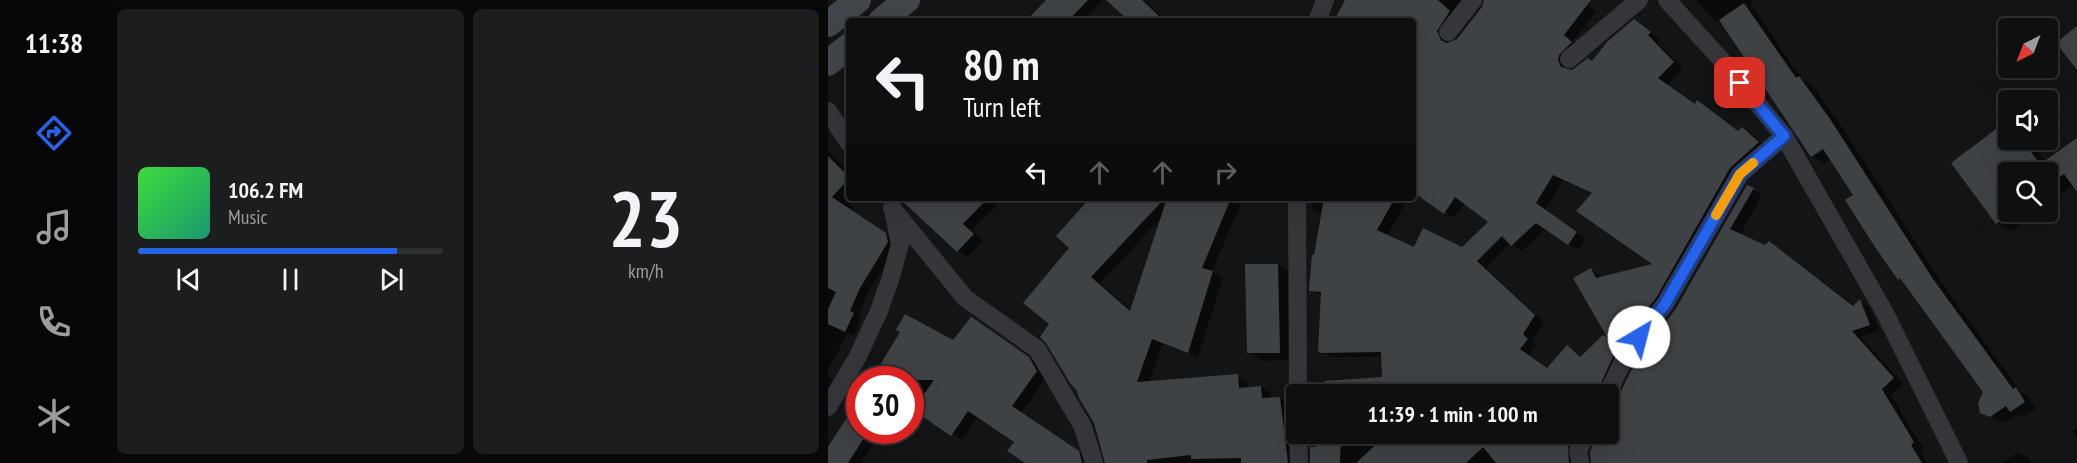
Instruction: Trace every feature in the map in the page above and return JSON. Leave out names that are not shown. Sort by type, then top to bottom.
[{"type":"main road","points":[[828,24],[858,0]]},
{"type":"main road","points":[[885,18],[907,0]]},
{"type":"main road","points":[[828,63],[846,48]]},
{"type":"street","points":[[1318,18],[1325,0]]},
{"type":"street","points":[[1448,32],[1473,0]]},
{"type":"street","points":[[1569,59],[1639,0]]},
{"type":"street","points":[[1667,0],[1726,65],[1784,136],[1885,313],[1959,463]]},
{"type":"street","points":[[828,111],[846,138]]},
{"type":"street","points":[[1612,384],[1627,353],[1665,304],[1740,174],[1784,136]]},
{"type":"street","points":[[1298,201],[1298,384]]},
{"type":"street","points":[[828,407],[857,358],[879,311],[891,277],[900,244],[889,203]]},
{"type":"street","points":[[889,203],[965,298],[1037,349],[1083,427],[1094,463]]},
{"type":"street","points":[[1298,444],[1299,463]]},
{"type":"street","points":[[1580,463],[1578,450],[1581,444]]},
{"type":"building","points":[[1046,0],[1088,0],[1071,18],[1029,18]]},
{"type":"building","points":[[1106,0],[1142,0],[1161,18],[1126,18]]},
{"type":"building","points":[[1345,0],[1438,0],[1450,11],[1437,31],[1441,40],[1447,43],[1457,39],[1482,7],[1484,0],[1591,0],[1564,35],[1572,42],[1559,55],[1558,60],[1561,67],[1572,70],[1588,58],[1592,61],[1607,42],[1634,19],[1651,32],[1648,35],[1674,62],[1658,78],[1695,104],[1697,100],[1738,131],[1742,127],[1759,142],[1730,168],[1656,298],[1617,348],[1601,384],[1325,384],[1325,381],[1382,377],[1381,352],[1320,353],[1318,351],[1321,292],[1309,291],[1309,289],[1312,255],[1314,255],[1323,201],[1393,201],[1377,230],[1414,247],[1423,228],[1462,247],[1488,222],[1455,197],[1444,214],[1416,194],[1416,18],[1336,18]],"holes":[[[1553,175],[1592,193],[1576,211],[1652,264],[1596,278],[1591,268],[1573,278],[1607,337],[1603,335],[1580,357],[1567,345],[1547,368],[1520,349],[1528,339],[1523,334],[1535,315],[1477,261],[1502,236],[1511,246],[1536,223],[1568,245],[1577,232],[1536,203]]]},
{"type":"building","points":[[1744,3],[1796,78],[1799,76],[1830,119],[1933,279],[2013,389],[2016,387],[2025,402],[2010,412],[2006,406],[1990,417],[1980,413],[1978,403],[1983,392],[1875,247],[1845,200],[1853,195],[1823,149],[1811,157],[1719,20]]},
{"type":"building","points":[[2077,26],[2077,70],[2058,46],[2058,41]]},
{"type":"building","points":[[1998,128],[1998,150],[2030,150],[2038,162],[1998,162],[1999,222],[1996,224],[1951,163]]},
{"type":"building","points":[[2077,138],[2077,192],[2064,174],[2058,178],[2058,162],[2043,162]]},
{"type":"building","points":[[828,156],[846,174],[846,182],[832,197],[886,233],[888,242],[860,288],[850,311],[854,313],[845,332],[828,324],[828,309],[836,292],[828,288]]},
{"type":"building","points":[[1747,185],[1754,188],[1730,229],[1765,245],[1769,241],[1853,306],[1860,299],[1870,325],[1852,331],[1894,378],[1882,389],[1914,442],[1911,445],[1922,463],[1591,463],[1590,452],[1594,444],[1619,444],[1619,395],[1637,359],[1675,310]]},
{"type":"building","points":[[902,201],[985,201],[963,224],[974,234],[957,252]]},
{"type":"building","points":[[1087,201],[1162,201],[1091,277],[1130,311],[1166,201],[1230,201],[1202,268],[1213,271],[1188,353],[1152,339],[1137,382],[1238,374],[1239,388],[1261,386],[1262,398],[1280,397],[1288,463],[1241,463],[1241,458],[1191,459],[1191,455],[1147,460],[1147,463],[1105,463],[1094,423],[1077,391],[1040,337],[1049,324],[1023,303],[1069,248],[1056,236]]},
{"type":"building","points":[[1245,264],[1278,264],[1280,353],[1247,353]]},
{"type":"building","points":[[966,313],[1029,357],[1037,371],[1012,406],[1079,451],[1082,463],[1025,463],[1007,451],[1014,442],[968,411],[951,436],[924,418],[924,394],[934,380],[924,380],[924,366],[879,366],[900,332],[896,330],[905,314],[953,340],[971,317]]},
{"type":"building","points":[[846,419],[846,444],[860,444],[848,463],[828,463],[828,447]]},
{"type":"building","points":[[1315,444],[1341,444],[1340,463],[1310,463],[1310,447],[1315,447]]},
{"type":"building","points":[[1376,444],[1569,444],[1569,463],[1496,463],[1483,447],[1466,463],[1356,463]]},
{"type":"slow traffic","points":[[1716,215],[1740,174],[1753,163]]},
{"type":"route","points":[[1639,337],[1665,304],[1740,174],[1784,136],[1740,83]]}]
